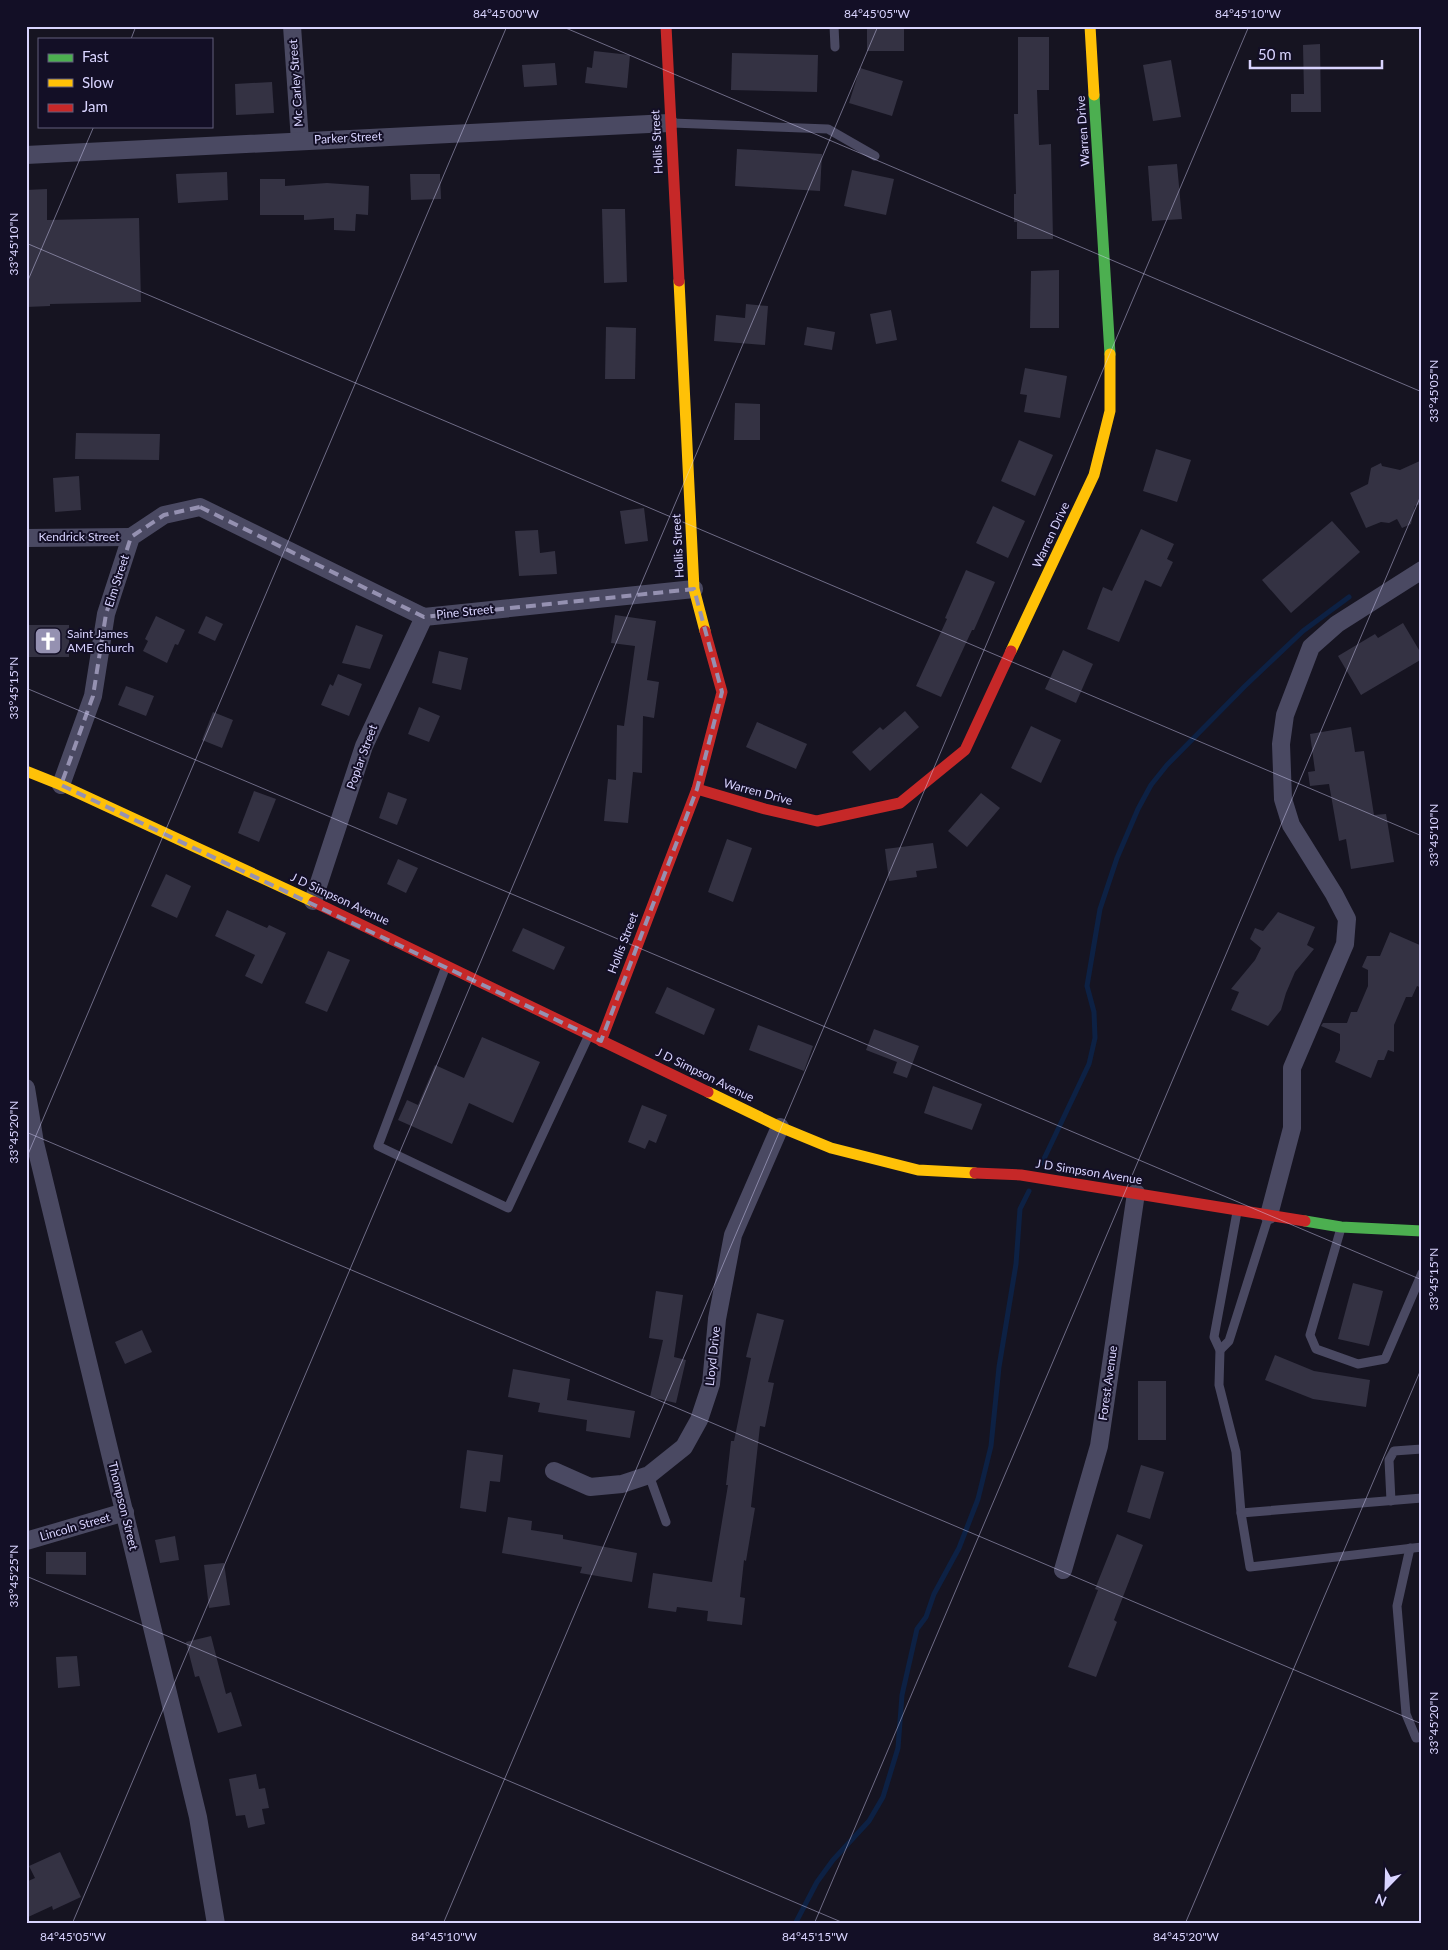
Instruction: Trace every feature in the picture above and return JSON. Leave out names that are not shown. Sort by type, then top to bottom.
[{"type":"street","name":"Mc Carley Street","points":[[292,26],[300,141]]},
{"type":"street","name":"Hollis Street","points":[[601,1041],[697,789],[722,692],[694,589],[669,123],[666,26]]},
{"type":"street","name":"Warren Drive","points":[[697,789],[765,809],[817,821],[900,803],[965,750],[1094,475],[1110,411],[1110,337],[1090,26]]},
{"type":"street","name":"Parker Street","points":[[26,155],[669,123]]},
{"type":"street","name":"Pine Street","points":[[131,537],[164,515],[200,507],[424,616],[694,589]]},
{"type":"street","name":"Kendrick Street","points":[[26,538],[131,537]]},
{"type":"street","name":"Elm Street","points":[[61,785],[93,696],[106,614],[131,537]]},
{"type":"street","points":[[1269,1215],[1292,1128],[1292,1068],[1345,944],[1347,919],[1334,894],[1291,825],[1283,799],[1281,744],[1285,715],[1311,647],[1337,624],[1422,570]]},
{"type":"street","name":"Poplar Street","points":[[313,901],[364,746],[424,616]]},
{"type":"street","name":"J D Simpson Avenue","points":[[26,771],[61,785],[313,901],[780,1127],[831,1148],[918,1170],[1021,1175],[1341,1227],[1422,1231]]},
{"type":"street","name":"Thompson Street","points":[[26,1088],[35,1142],[198,1817],[216,1924]]},
{"type":"street","name":"Lloyd Drive","points":[[554,1472],[590,1487],[622,1484],[649,1475],[684,1447],[699,1420],[711,1384],[717,1319],[732,1235],[780,1127]]},
{"type":"street","name":"Forest Avenue","points":[[1064,1570],[1098,1446],[1136,1193]]},
{"type":"street","name":"Lincoln Street","points":[[26,1541],[124,1512]]},
{"type":"lane","points":[[834,26],[835,47]]},
{"type":"lane","points":[[669,123],[828,129],[875,156]]},
{"type":"lane","points":[[446,966],[378,1146],[508,1208],[589,1035]]},
{"type":"lane","points":[[1237,1210],[1214,1337],[1220,1350],[1219,1385],[1236,1452],[1241,1513],[1250,1567],[1422,1547]]},
{"type":"lane","points":[[1220,1350],[1229,1341],[1269,1215]]},
{"type":"lane","points":[[1341,1227],[1310,1335],[1316,1350],[1358,1364],[1385,1359],[1422,1273]]},
{"type":"lane","points":[[1391,1500],[1389,1460],[1394,1451],[1422,1449]]},
{"type":"lane","points":[[649,1475],[666,1522]]},
{"type":"lane","points":[[1241,1513],[1422,1498]]},
{"type":"lane","points":[[1410,1548],[1397,1606],[1406,1714],[1416,1738],[1422,1737]]},
{"type":"highlighted area","points":[[200,507],[424,617],[694,589],[722,692],[697,789],[601,1041],[61,785],[93,696],[106,614],[131,537],[164,515]]},
{"type":"building","points":[[867,26],[904,26],[904,51],[867,51]]},
{"type":"building","points":[[1018,37],[1049,37],[1049,90],[1037,90],[1039,145],[1051,144],[1053,239],[1017,239],[1017,222],[1014,222],[1014,194],[1016,194],[1014,114],[1018,114]]},
{"type":"building","points":[[1320,44],[1321,112],[1291,112],[1291,94],[1304,94],[1303,45]]},
{"type":"building","points":[[594,51],[630,55],[627,88],[585,83],[587,67],[592,68]]},
{"type":"building","points":[[732,53],[818,55],[817,92],[731,90]]},
{"type":"building","points":[[1171,60],[1181,117],[1153,121],[1143,65]]},
{"type":"building","points":[[555,63],[557,85],[524,87],[522,65]]},
{"type":"building","points":[[860,68],[903,81],[892,116],[849,103]]},
{"type":"building","points":[[272,82],[274,113],[236,115],[235,84]]},
{"type":"building","points":[[737,149],[822,154],[820,191],[735,186]]},
{"type":"building","points":[[1177,164],[1182,219],[1152,221],[1148,166]]},
{"type":"building","points":[[852,170],[894,179],[886,215],[844,206]]},
{"type":"building","points":[[227,172],[228,200],[178,203],[176,174]]},
{"type":"building","points":[[410,174],[440,174],[441,199],[411,200]]},
{"type":"building","points":[[260,179],[285,179],[285,186],[327,183],[369,186],[368,215],[356,214],[355,231],[334,230],[334,218],[304,220],[304,215],[260,215]]},
{"type":"building","points":[[47,189],[47,220],[139,218],[141,302],[50,304],[50,306],[26,307],[26,190]]},
{"type":"building","points":[[602,209],[625,209],[627,282],[604,283]]},
{"type":"building","points":[[1059,270],[1059,328],[1030,328],[1031,271]]},
{"type":"building","points":[[746,304],[768,306],[765,345],[714,341],[716,315],[745,318]]},
{"type":"building","points":[[891,310],[897,340],[876,344],[870,314]]},
{"type":"building","points":[[606,327],[636,328],[635,379],[605,379]]},
{"type":"building","points":[[807,327],[835,332],[832,350],[804,345]]},
{"type":"building","points":[[1025,368],[1067,376],[1060,418],[1024,412],[1027,395],[1020,394]]},
{"type":"building","points":[[735,403],[760,404],[760,440],[734,440]]},
{"type":"building","points":[[76,433],[160,434],[159,460],[75,459]]},
{"type":"building","points":[[1019,440],[1053,455],[1035,496],[1001,481]]},
{"type":"building","points":[[1156,449],[1191,460],[1177,502],[1143,491]]},
{"type":"building","points":[[1422,460],[1422,503],[1415,506],[1411,524],[1402,528],[1397,519],[1389,523],[1381,522],[1366,528],[1350,493],[1368,484],[1371,468],[1381,463],[1382,466],[1400,470]]},
{"type":"building","points":[[79,476],[81,510],[55,512],[53,478]]},
{"type":"building","points":[[993,506],[1025,521],[1008,558],[976,543]]},
{"type":"building","points":[[644,508],[648,541],[625,544],[620,511]]},
{"type":"building","points":[[1332,521],[1360,552],[1291,613],[1262,580]]},
{"type":"building","points":[[1141,529],[1174,544],[1167,559],[1173,562],[1161,587],[1145,580],[1119,642],[1087,629],[1103,587],[1112,591]]},
{"type":"building","points":[[538,530],[540,553],[555,551],[557,574],[519,576],[515,531]]},
{"type":"building","points":[[966,570],[995,582],[941,697],[916,686],[947,619],[945,618]]},
{"type":"building","points":[[615,615],[656,621],[647,680],[659,682],[654,718],[643,716],[642,773],[633,772],[628,823],[604,821],[608,779],[616,780],[617,725],[624,726],[635,646],[611,643]]},
{"type":"building","points":[[156,616],[185,630],[178,645],[175,644],[167,663],[143,651],[148,641],[145,639]]},
{"type":"building","points":[[206,616],[223,624],[215,641],[198,633]]},
{"type":"building","points":[[1403,623],[1422,655],[1422,659],[1361,695],[1338,656],[1375,634],[1378,638]]},
{"type":"building","name":"Saint James AME Church","points":[[26,625],[69,625],[69,657],[26,657]]},
{"type":"building","points":[[356,625],[383,635],[370,669],[342,663]]},
{"type":"building","points":[[1063,650],[1093,664],[1076,703],[1045,689]]},
{"type":"building","points":[[439,651],[468,658],[461,690],[432,683]]},
{"type":"building","points":[[338,674],[362,684],[349,716],[321,705],[330,684],[333,686]]},
{"type":"building","points":[[126,686],[154,696],[146,716],[118,705]]},
{"type":"building","points":[[419,707],[440,716],[429,742],[408,734]]},
{"type":"building","points":[[905,711],[919,727],[870,771],[852,752],[880,727],[883,730]]},
{"type":"building","points":[[213,712],[233,720],[222,748],[202,740]]},
{"type":"building","points":[[757,722],[807,744],[796,769],[746,747]]},
{"type":"building","points":[[1031,726],[1061,740],[1041,783],[1011,768]]},
{"type":"building","points":[[1351,727],[1355,752],[1364,751],[1374,815],[1386,814],[1394,862],[1351,869],[1346,839],[1339,841],[1329,784],[1310,786],[1308,772],[1315,771],[1310,734]]},
{"type":"building","points":[[254,791],[276,799],[259,842],[238,833]]},
{"type":"building","points":[[388,792],[407,799],[397,825],[379,818]]},
{"type":"building","points":[[981,793],[1000,808],[967,847],[948,831]]},
{"type":"building","points":[[727,839],[752,848],[733,902],[708,892]]},
{"type":"building","points":[[933,843],[937,868],[916,871],[917,877],[889,881],[885,849]]},
{"type":"building","points":[[398,859],[418,868],[406,893],[387,884]]},
{"type":"building","points":[[166,874],[191,886],[177,918],[151,906]]},
{"type":"building","points":[[227,910],[267,928],[269,925],[286,933],[262,984],[245,976],[255,955],[215,936]]},
{"type":"building","points":[[1278,912],[1315,927],[1307,945],[1314,949],[1295,972],[1281,1010],[1268,1026],[1231,1010],[1239,992],[1231,989],[1255,960],[1261,948],[1250,939],[1255,928],[1263,931]]},
{"type":"building","points":[[523,928],[565,947],[554,970],[512,951]]},
{"type":"building","points":[[1390,932],[1422,946],[1422,988],[1417,986],[1412,997],[1406,997],[1394,1025],[1394,1052],[1388,1050],[1384,1060],[1378,1060],[1371,1078],[1335,1062],[1340,1050],[1340,1034],[1321,1026],[1323,1023],[1347,1023],[1351,1012],[1357,1012],[1368,986],[1368,970],[1362,967],[1367,956],[1380,956]]},
{"type":"building","points":[[328,951],[350,960],[327,1012],[305,1003]]},
{"type":"building","points":[[667,987],[715,1009],[704,1035],[655,1013]]},
{"type":"building","points":[[758,1025],[813,1046],[804,1071],[749,1050]]},
{"type":"building","points":[[874,1029],[919,1046],[907,1078],[893,1073],[897,1062],[866,1050]]},
{"type":"building","points":[[482,1037],[540,1062],[513,1123],[469,1103],[452,1144],[398,1120],[407,1100],[418,1105],[435,1065],[464,1078]]},
{"type":"building","points":[[933,1086],[982,1104],[972,1130],[924,1113]]},
{"type":"building","points":[[642,1105],[667,1115],[656,1143],[649,1140],[645,1149],[628,1142]]},
{"type":"building","points":[[1353,1283],[1383,1291],[1369,1346],[1338,1339]]},
{"type":"building","points":[[656,1291],[683,1295],[674,1357],[686,1360],[676,1403],[650,1397],[663,1340],[649,1338]]},
{"type":"building","points":[[757,1313],[784,1320],[768,1382],[774,1383],[765,1427],[760,1426],[751,1507],[755,1508],[746,1561],[744,1560],[740,1597],[745,1598],[742,1625],[707,1621],[708,1611],[677,1607],[676,1612],[648,1608],[653,1573],[712,1582],[728,1485],[726,1485],[731,1441],[734,1441],[751,1358],[746,1357]]},
{"type":"building","points":[[142,1330],[152,1352],[125,1364],[115,1342]]},
{"type":"building","points":[[1275,1355],[1314,1371],[1370,1380],[1366,1407],[1313,1399],[1265,1380]]},
{"type":"building","points":[[513,1369],[570,1379],[567,1400],[635,1411],[630,1438],[586,1431],[587,1420],[538,1412],[540,1403],[508,1397]]},
{"type":"building","points":[[1138,1381],[1166,1381],[1166,1440],[1138,1440]]},
{"type":"building","points":[[467,1450],[503,1455],[500,1482],[490,1481],[486,1512],[460,1508]]},
{"type":"building","points":[[1141,1465],[1164,1472],[1150,1519],[1127,1512]]},
{"type":"building","points":[[508,1517],[532,1521],[531,1530],[563,1535],[563,1539],[637,1553],[632,1582],[580,1573],[582,1567],[502,1553]]},
{"type":"building","points":[[1117,1534],[1143,1545],[1114,1620],[1117,1622],[1096,1677],[1068,1667],[1098,1590],[1095,1589]]},
{"type":"building","points":[[175,1536],[179,1560],[160,1563],[155,1540]]},
{"type":"building","points":[[46,1552],[86,1552],[86,1575],[46,1574]]},
{"type":"building","points":[[224,1563],[230,1605],[209,1608],[204,1565]]},
{"type":"building","points":[[211,1636],[226,1694],[231,1692],[242,1726],[218,1733],[199,1676],[195,1677],[186,1642]]},
{"type":"building","points":[[77,1656],[80,1686],[58,1688],[56,1657]]},
{"type":"building","points":[[256,1774],[259,1789],[265,1788],[269,1808],[262,1809],[265,1824],[248,1828],[245,1815],[236,1816],[229,1779]]},
{"type":"building","points":[[60,1852],[81,1897],[53,1910],[52,1906],[26,1918],[26,1882],[35,1878],[29,1866]]},
{"type":"waterway","points":[[1042,1163],[1089,1064],[1095,1038],[1094,1012],[1087,986],[1100,909],[1117,858],[1138,809],[1151,785],[1167,765],[1245,686],[1303,631],[1349,597]]},
{"type":"waterway","points":[[795,1924],[817,1882],[833,1860],[869,1821],[883,1797],[898,1748],[902,1695],[917,1629],[926,1617],[934,1594],[959,1548],[978,1499],[991,1446],[999,1367],[1016,1264],[1020,1209],[1029,1191]]},
{"type":"traffic: fast","points":[[1094,95],[1110,354]]},
{"type":"traffic: fast","points":[[1305,1221],[1341,1227],[1422,1231]]},
{"type":"traffic: slow","points":[[1090,26],[1094,95]]},
{"type":"traffic: slow","points":[[679,281],[694,589],[705,631]]},
{"type":"traffic: slow","points":[[1011,651],[1094,475],[1110,411],[1110,354]]},
{"type":"traffic: slow","points":[[26,771],[61,785],[314,902]]},
{"type":"traffic: slow","points":[[708,1092],[780,1127],[831,1148],[918,1170],[975,1173]]},
{"type":"traffic: jam","points":[[666,26],[679,281]]},
{"type":"traffic: jam","points":[[601,1041],[697,789],[722,692],[705,631]]},
{"type":"traffic: jam","points":[[697,789],[765,809],[817,821],[900,803],[965,750],[1011,651]]},
{"type":"traffic: jam","points":[[314,902],[708,1092]]},
{"type":"traffic: jam","points":[[975,1173],[1021,1175],[1305,1221]]},
{"type":"place","name":"Saint James AME Church","points":[[48,641]]}]
